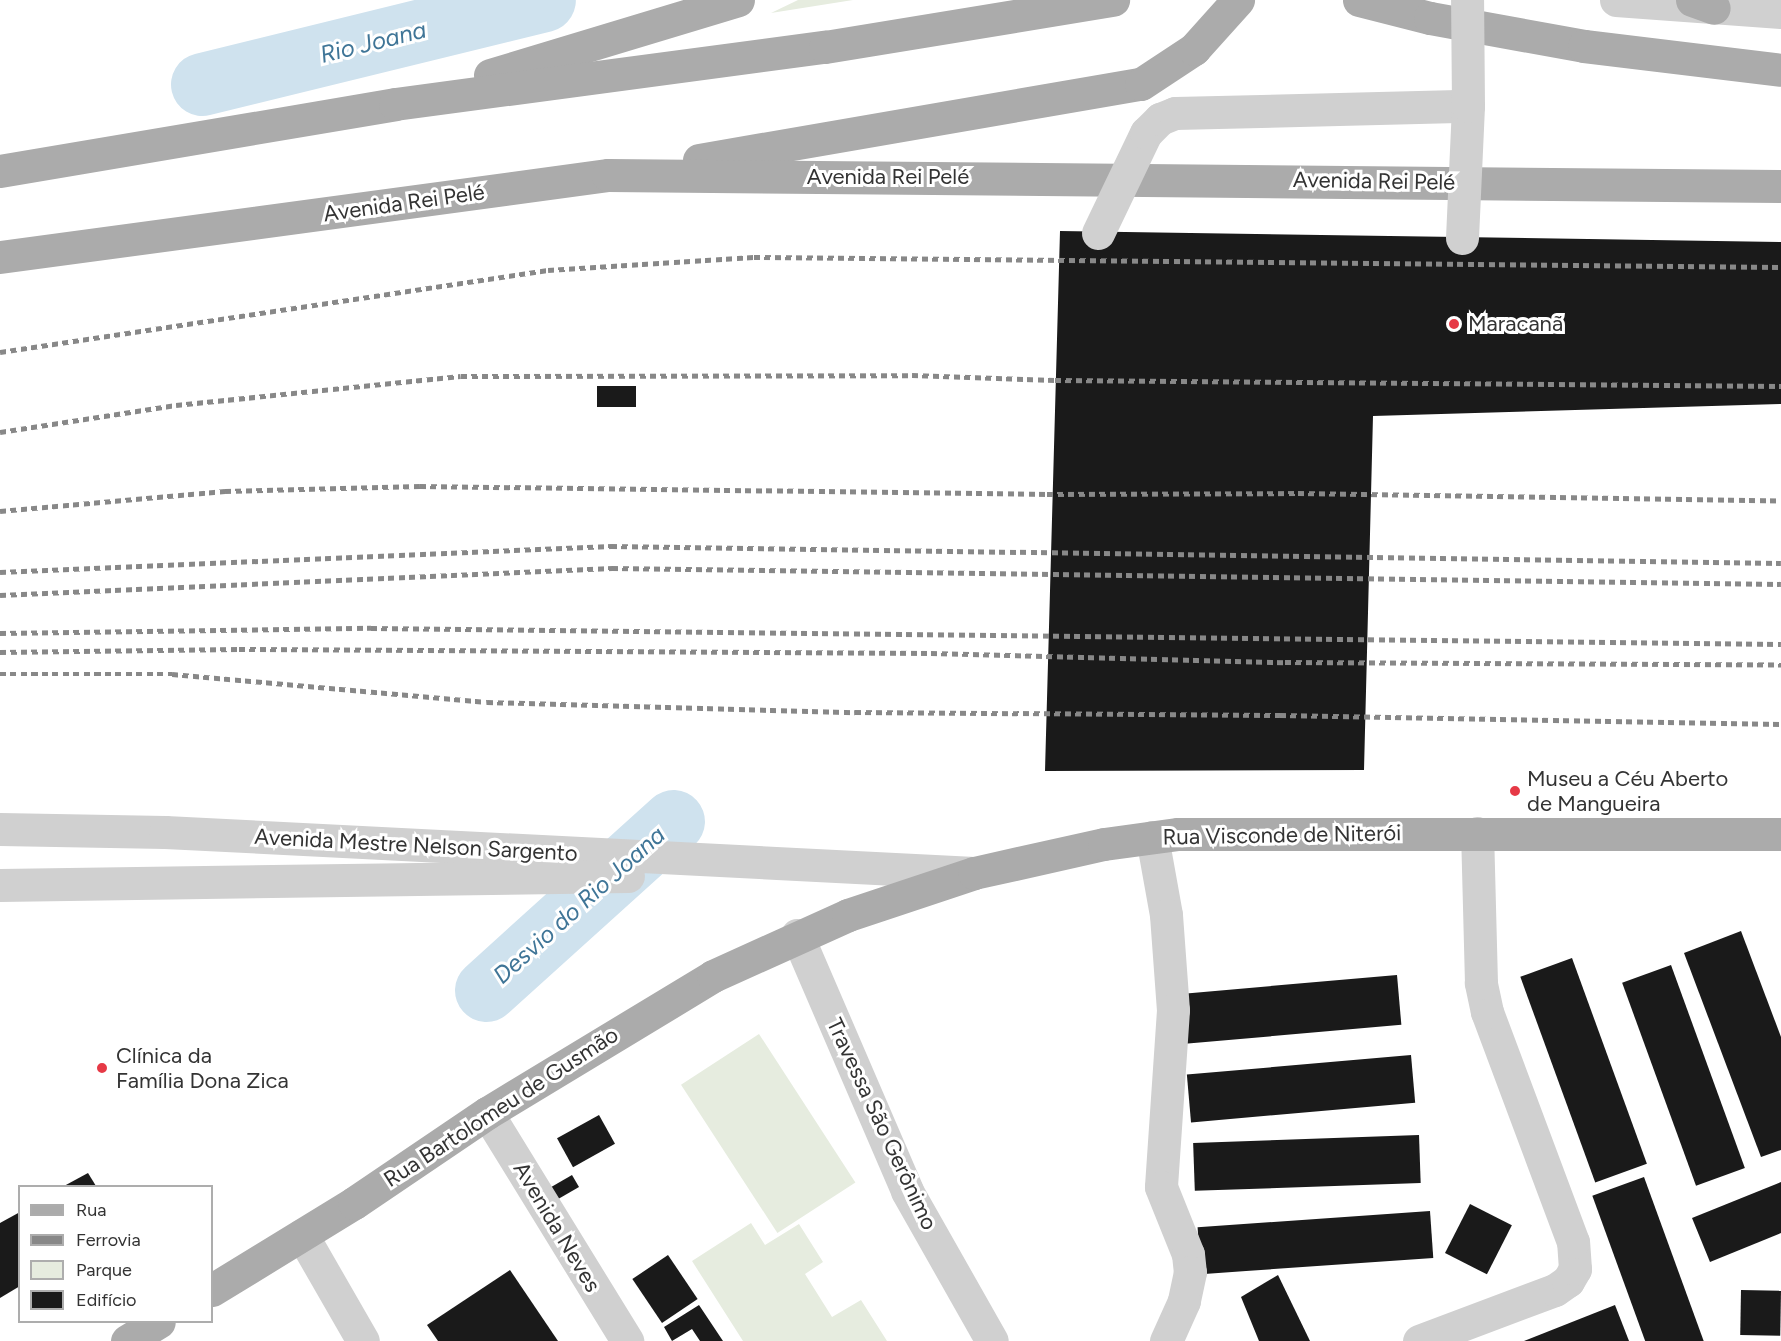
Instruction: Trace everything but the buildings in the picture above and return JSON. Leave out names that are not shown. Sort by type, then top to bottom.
[{"type":"main road","points":[[395,104],[738,0]]},
{"type":"main road","points":[[0,171],[395,104],[825,47],[1113,0]]},
{"type":"main road","points":[[608,176],[1118,91],[1167,71],[1194,49],[1238,0]]},
{"type":"main road","points":[[1359,0],[1430,18],[1584,46],[1781,70]]},
{"type":"main road","name":"Avenida Rei Pelé","points":[[0,257],[608,176],[1781,186]]},
{"type":"main road","name":"Rua Visconde de Niterói","points":[[797,935],[974,873],[1152,837],[1207,833],[1781,834]]},
{"type":"main road","name":"Rua Bartolomeu de Gusmão","points":[[213,1289],[302,1235],[487,1113],[656,1008],[797,935]]},
{"type":"main road","points":[[127,1341],[157,1323]]},
{"type":"street","points":[[1462,238],[1468,106],[1467,0]]},
{"type":"street","points":[[1616,0],[1703,4],[1781,12]]},
{"type":"street","points":[[1098,233],[1146,133],[1160,119],[1175,113],[1468,106]]},
{"type":"street","name":"Avenida Mestre Nelson Sargento","points":[[0,829],[165,832],[974,873]]},
{"type":"street","points":[[1419,1341],[1555,1290],[1568,1281],[1575,1269],[1573,1242],[1487,1012],[1481,983],[1477,832]]},
{"type":"street","points":[[1152,837],[1166,915],[1173,1010],[1161,1187],[1188,1254],[1190,1272],[1184,1301],[1166,1341]]},
{"type":"street","name":"Avenida Mestre Nelson Sargento","points":[[0,885],[974,873]]},
{"type":"street","name":"Travessa São Gerônimo","points":[[797,935],[907,1191],[992,1341]]},
{"type":"street","name":"Avenida Neves","points":[[487,1113],[627,1341]]},
{"type":"street","points":[[302,1235],[363,1341]]},
{"type":"green space","points":[[798,0],[853,0],[771,13]]},
{"type":"green space","points":[[759,1034],[855,1182],[777,1233],[681,1085]]},
{"type":"green space","points":[[751,1223],[765,1245],[799,1224],[823,1262],[805,1274],[832,1317],[861,1300],[887,1341],[743,1341],[692,1261]]},
{"type":"waterway","name":"Rio Joana","points":[[202,84],[544,0]]},
{"type":"waterway","name":"Desvio do Rio Joana","points":[[486,990],[673,821]]},
{"type":"railway","points":[[0,352],[548,270],[754,257],[1781,267]]},
{"type":"railway","points":[[0,432],[176,405],[461,376],[912,375],[1055,380],[1781,386]]},
{"type":"railway","points":[[0,511],[225,491],[420,486],[1047,494],[1298,493],[1781,501]]},
{"type":"railway","points":[[0,572],[611,546],[1781,563]]},
{"type":"railway","points":[[0,595],[612,568],[1781,584]]},
{"type":"railway","points":[[0,633],[371,628],[1781,644]]},
{"type":"railway","points":[[0,652],[239,649],[931,653],[1285,662],[1781,665]]},
{"type":"railway","points":[[0,674],[172,674],[487,702],[855,712],[1280,715],[1781,724]]},
{"type":"place","name":"Maracanã","points":[[1454,324]]},
{"type":"place","name":"Museu a Céu Aberto de Mangueira","points":[[1515,791]]},
{"type":"place","name":"Clínica da Família Dona Zica","points":[[102,1068]]}]
